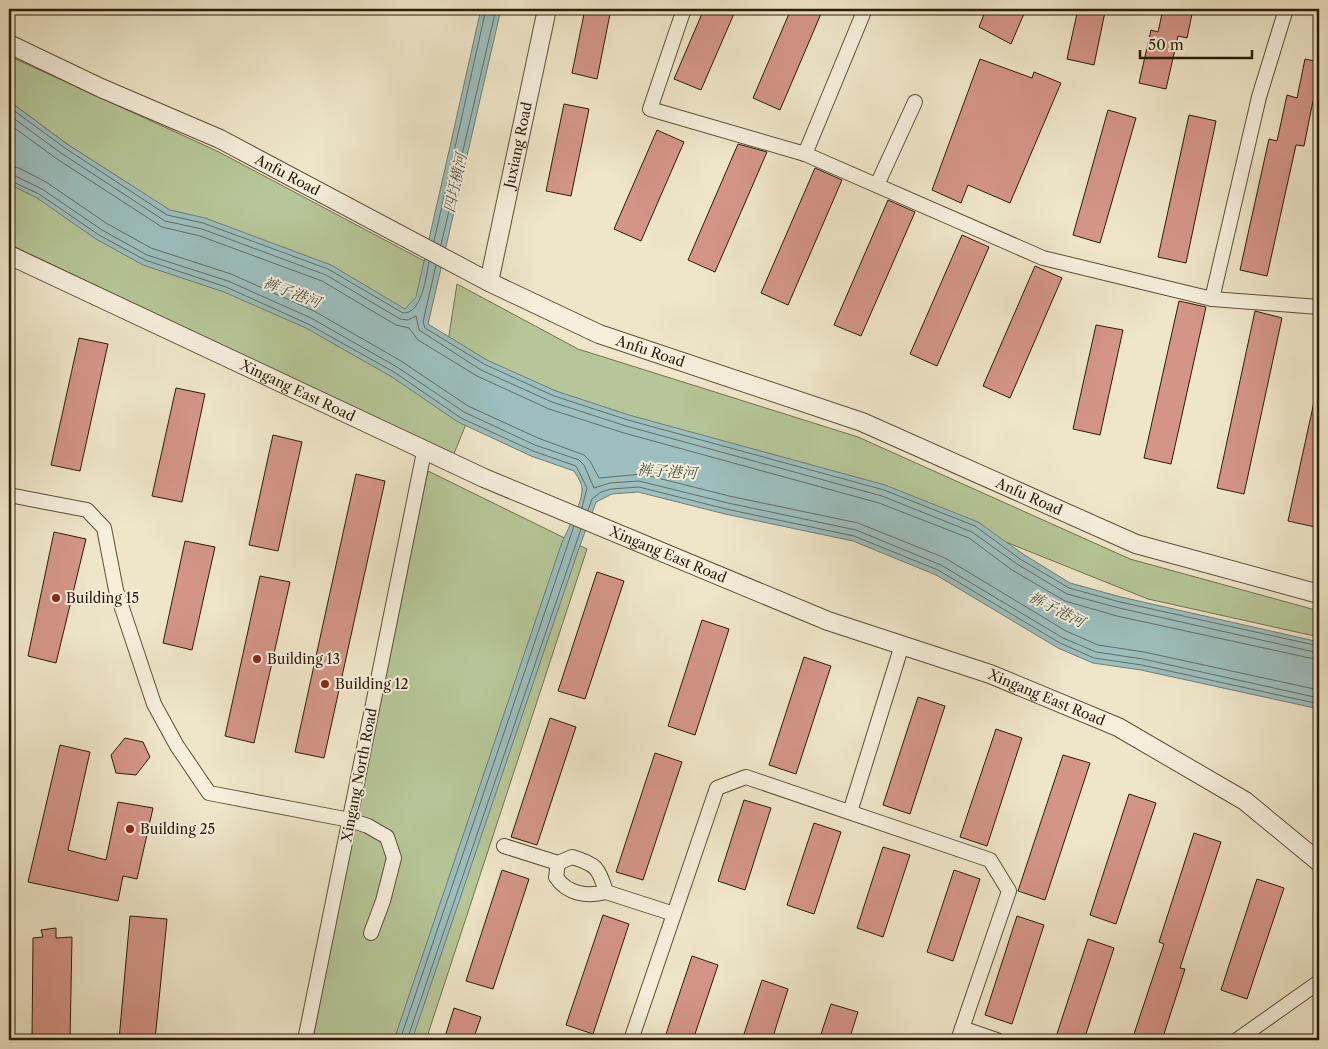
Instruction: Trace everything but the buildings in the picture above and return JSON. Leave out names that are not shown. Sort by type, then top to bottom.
[{"type":"street","name":"Juxiang Road","points":[[489,282],[547,9]]},
{"type":"street","points":[[684,9],[650,108],[805,154],[1043,258],[1212,299],[1319,307]]},
{"type":"street","points":[[805,154],[865,9]]},
{"type":"street","points":[[1212,299],[1259,97],[1286,9]]},
{"type":"street","name":"Anfu Road","points":[[9,44],[101,88],[220,139],[489,282],[600,334],[862,422],[1136,544],[1319,594]]},
{"type":"street","points":[[876,186],[915,102]]},
{"type":"street","name":"Xingang East Road","points":[[9,255],[424,452],[568,514],[828,621],[990,674],[1118,728],[1245,801],[1319,862]]},
{"type":"street","name":"Xingang North Road","points":[[305,1040],[424,452]]},
{"type":"street","points":[[9,495],[87,510],[104,528],[116,590],[154,704],[177,746],[209,793],[350,820],[368,826],[387,837],[394,858],[371,933]]},
{"type":"street","points":[[850,812],[902,645]]},
{"type":"street","points":[[630,1040],[717,788],[746,777],[990,860],[1009,891],[960,1034],[997,1040]]},
{"type":"street","points":[[504,846],[558,864],[572,857],[592,862],[601,873],[606,892]]},
{"type":"street","points":[[558,864],[556,877],[562,887],[589,896],[606,892],[674,914]]},
{"type":"street","points":[[1237,1040],[1319,982]]},
{"type":"green space","points":[[9,56],[217,151],[432,265],[416,330],[170,211],[67,144],[9,101]]},
{"type":"green space","points":[[9,155],[292,310],[471,412],[453,456],[9,244]]},
{"type":"green space","points":[[457,284],[578,349],[858,437],[1130,559],[1319,611],[1319,637],[1148,599],[936,514],[612,428],[447,348]]},
{"type":"green space","points":[[428,471],[587,549],[426,1040],[313,1040],[349,840]]},
{"type":"water","points":[[481,9],[501,9],[428,324],[487,360],[556,391],[629,415],[885,485],[978,522],[1023,554],[1070,583],[1121,597],[1319,642],[1319,709],[1141,670],[1093,663],[1058,648],[936,575],[853,541],[725,514],[638,492],[612,494],[596,502],[578,551],[412,1040],[394,1040],[561,545],[582,495],[580,482],[574,471],[531,456],[458,422],[392,377],[306,328],[224,292],[143,265],[96,239],[37,198],[9,184],[9,101],[67,144],[170,210],[205,218],[331,265],[405,309],[416,297]]},
{"type":"place","name":"Building 15","points":[[56,598]]},
{"type":"place","name":"Building 13","points":[[257,659]]},
{"type":"place","name":"Building 12","points":[[325,684]]},
{"type":"place","name":"Building 25","points":[[130,829]]},
{"type":"water label","name":"四圩横河","points":[[455,183]]},
{"type":"water label","name":"裤子港河","points":[[292,292]]},
{"type":"water label","name":"裤子港河","points":[[667,471]]},
{"type":"water label","name":"裤子港河","points":[[1057,609]]}]
